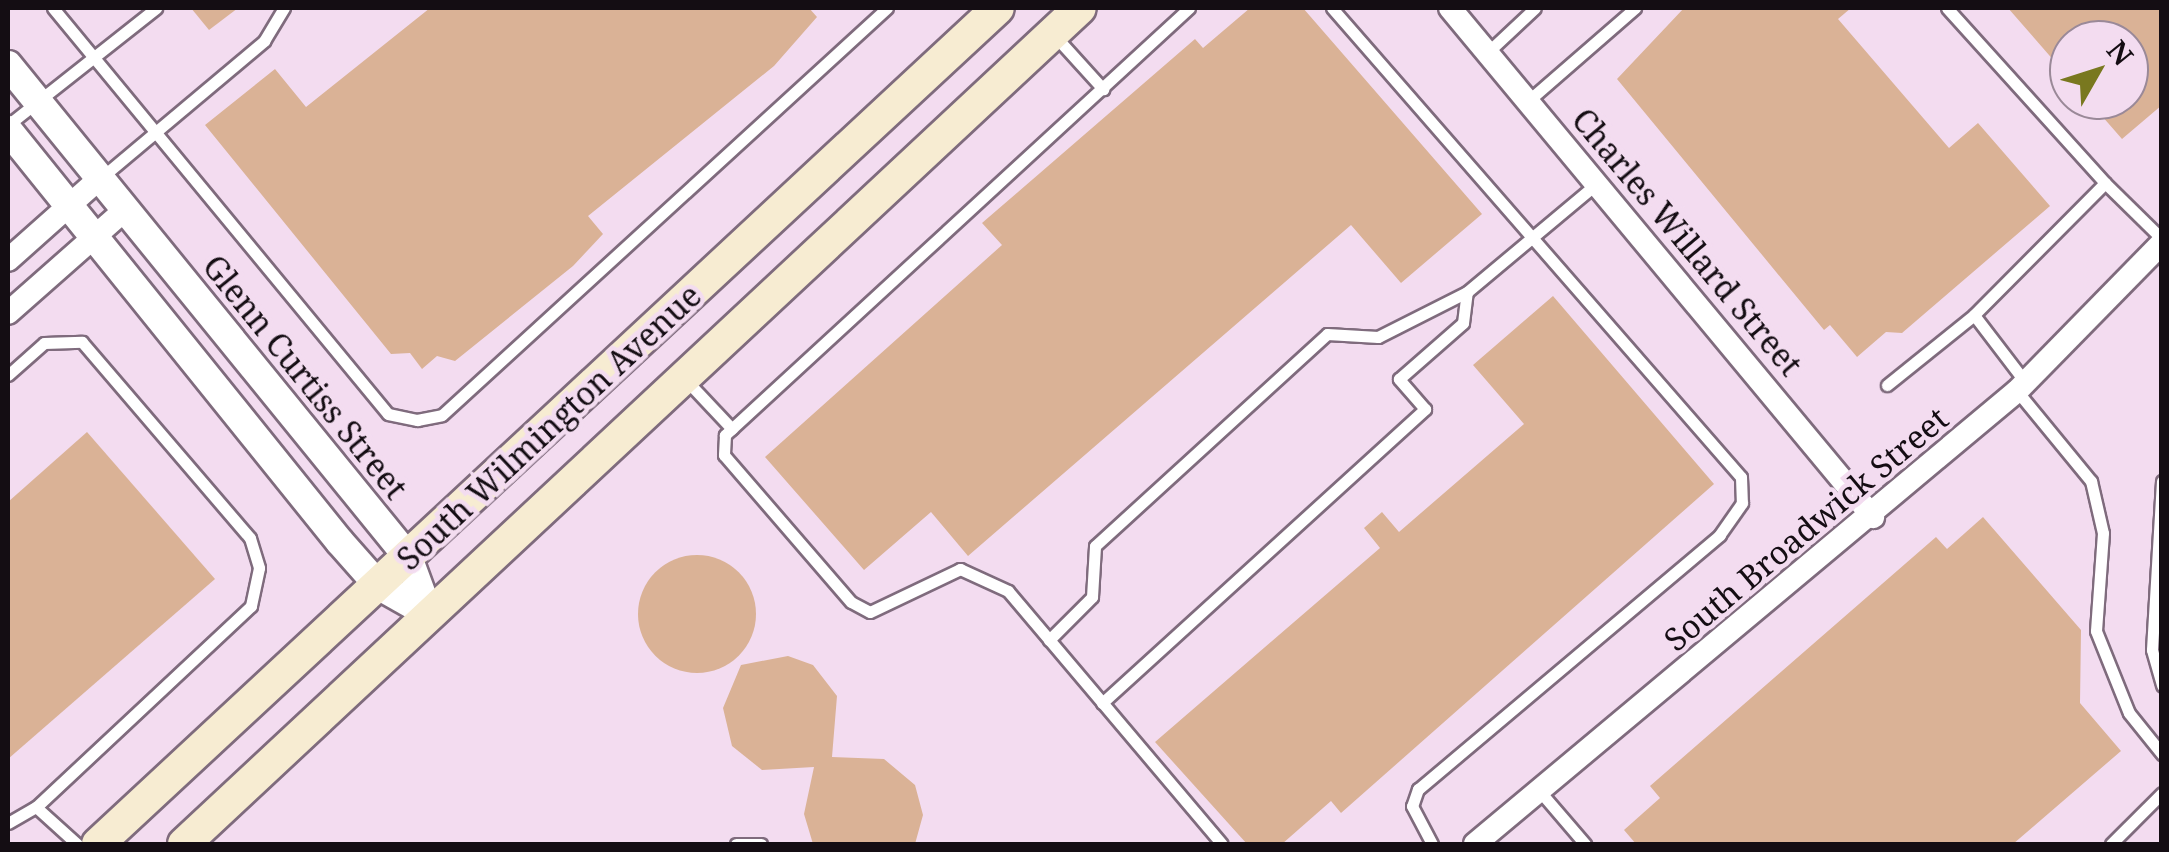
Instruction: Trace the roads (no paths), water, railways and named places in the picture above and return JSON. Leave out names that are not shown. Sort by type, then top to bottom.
[{"type":"main road","name":"South Wilmington Avenue","points":[[98,844],[998,8]]},
{"type":"main road","name":"South Wilmington Avenue","points":[[184,844],[1080,8]]},
{"type":"street","name":"Charles Willard Street","points":[[1450,8],[1873,518]]},
{"type":"street","name":"Glenn Curtiss Street","points":[[8,65],[408,557],[428,614]]},
{"type":"street","points":[[8,128],[378,586],[428,614]]},
{"type":"street","points":[[8,260],[99,179]]},
{"type":"street","points":[[8,314],[125,210]]},
{"type":"street","name":"South Broadwick Street","points":[[1488,842],[1873,518],[2022,387],[2162,241]]},
{"type":"lane","points":[[54,8],[388,414],[417,420],[442,416],[887,8]]},
{"type":"lane","points":[[8,128],[156,8]]},
{"type":"lane","points":[[99,179],[264,41],[284,8]]},
{"type":"lane","points":[[1189,8],[732,429],[724,455],[852,602],[892,609],[960,570],[1008,591],[1222,844]]},
{"type":"lane","points":[[1351,8],[1336,12],[1741,478],[1742,503],[1720,535],[1418,789],[1412,806],[1432,844]]},
{"type":"lane","points":[[1488,52],[1535,8]]},
{"type":"lane","points":[[1528,101],[1635,8]]},
{"type":"lane","points":[[1947,8],[2162,241]]},
{"type":"lane","points":[[1052,33],[1103,89]]},
{"type":"lane","points":[[1887,384],[1974,316],[2105,183]]},
{"type":"lane","points":[[1049,640],[1092,597],[1095,546],[1327,334],[1378,338],[1467,292],[1530,234],[1596,184]]},
{"type":"lane","points":[[1102,702],[1425,409],[1399,379],[1463,323],[1467,292]]},
{"type":"lane","points":[[1974,316],[2091,481],[2103,533],[2096,631],[2130,713],[2162,754]]},
{"type":"lane","points":[[8,375],[44,343],[82,342],[250,538],[259,568],[251,606],[36,807],[9,827]]},
{"type":"lane","points":[[684,377],[732,429]]},
{"type":"lane","points":[[2162,481],[2152,650],[2162,686]]},
{"type":"lane","points":[[2111,844],[2162,793]]},
{"type":"lane","points":[[1543,795],[1585,844]]},
{"type":"lane","points":[[36,807],[77,844]]},
{"type":"lane","points":[[736,844],[762,844]]}]
